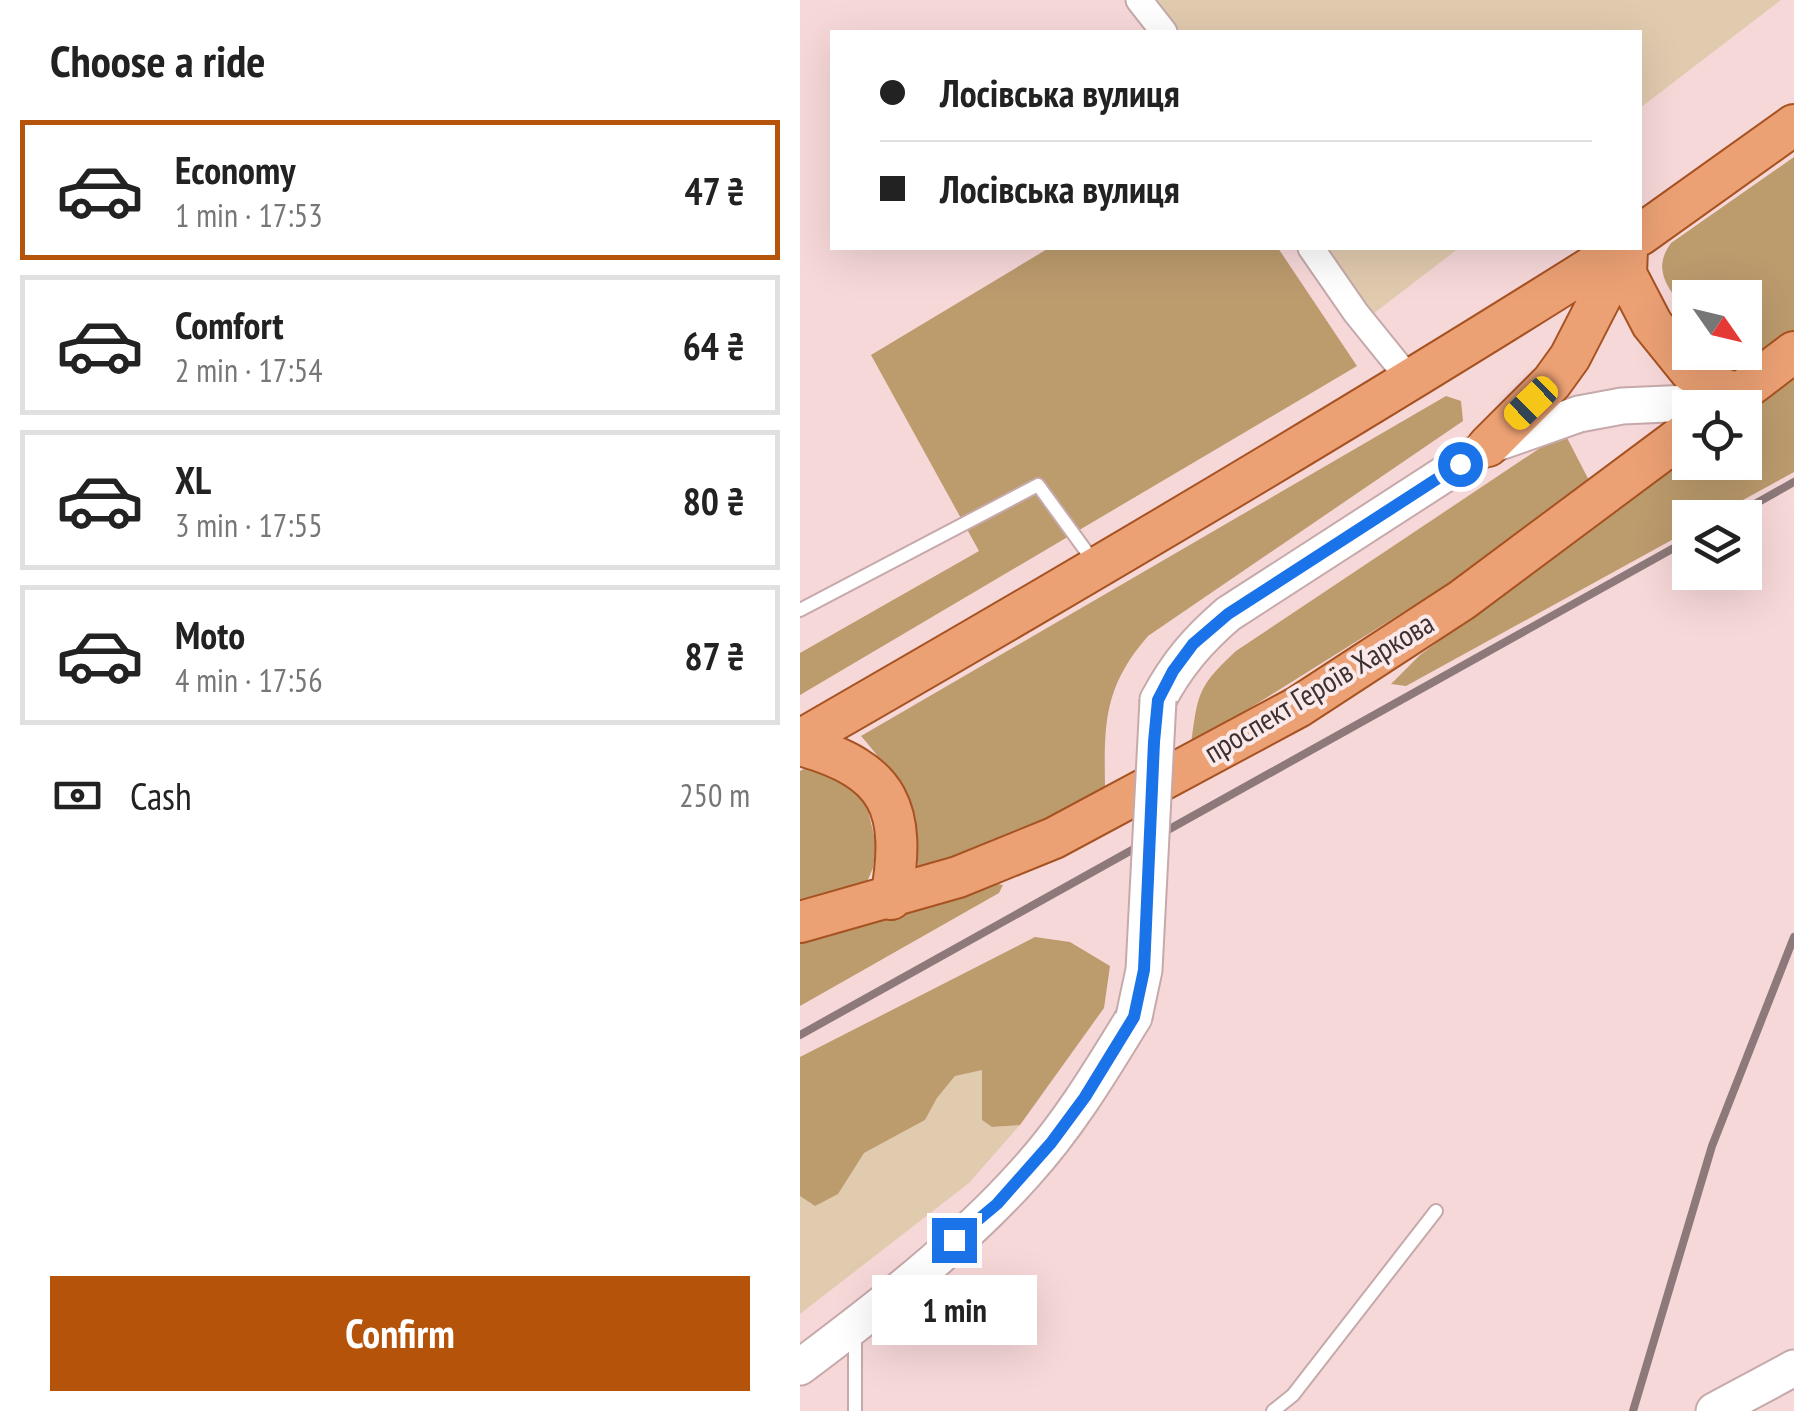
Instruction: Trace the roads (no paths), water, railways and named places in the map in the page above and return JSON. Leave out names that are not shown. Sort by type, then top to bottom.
[{"type":"main road","points":[[1642,234],[1794,126]]},
{"type":"main road","points":[[800,743],[1412,382],[1622,250]]},
{"type":"main road","points":[[800,1368],[997,1204],[1085,1097],[1134,1017],[1144,970],[1158,700],[1173,671],[1193,644],[1228,614],[1488,446],[1552,382],[1570,358],[1624,250]]},
{"type":"main road","points":[[1625,250],[1626,274],[1652,324],[1690,371],[1717,390]]},
{"type":"main road","points":[[1744,390],[1794,352]]},
{"type":"main road","points":[[1488,446],[1579,414],[1622,406],[1672,404]]},
{"type":"main road","name":"проспект Героїв Харкова","points":[[800,922],[958,878],[1054,838],[1298,707],[1462,600],[1672,443]]},
{"type":"main road","points":[[800,743],[848,762],[873,779],[888,801],[897,824],[897,863],[891,898]]},
{"type":"main road","points":[[1714,1411],[1794,1368]]},
{"type":"street","points":[[1139,0],[1162,30]]},
{"type":"street","points":[[1312,250],[1356,313],[1412,382]]},
{"type":"lane","points":[[800,610],[1038,485],[1098,568]]},
{"type":"lane","points":[[1273,1411],[1293,1395],[1436,1210]]},
{"type":"lane","points":[[855,1326],[856,1411]]},
{"type":"railway","points":[[1762,500],[1794,482]]},
{"type":"railway","points":[[800,1035],[1672,549]]},
{"type":"railway","points":[[1633,1411],[1712,1146],[1794,937]]}]
